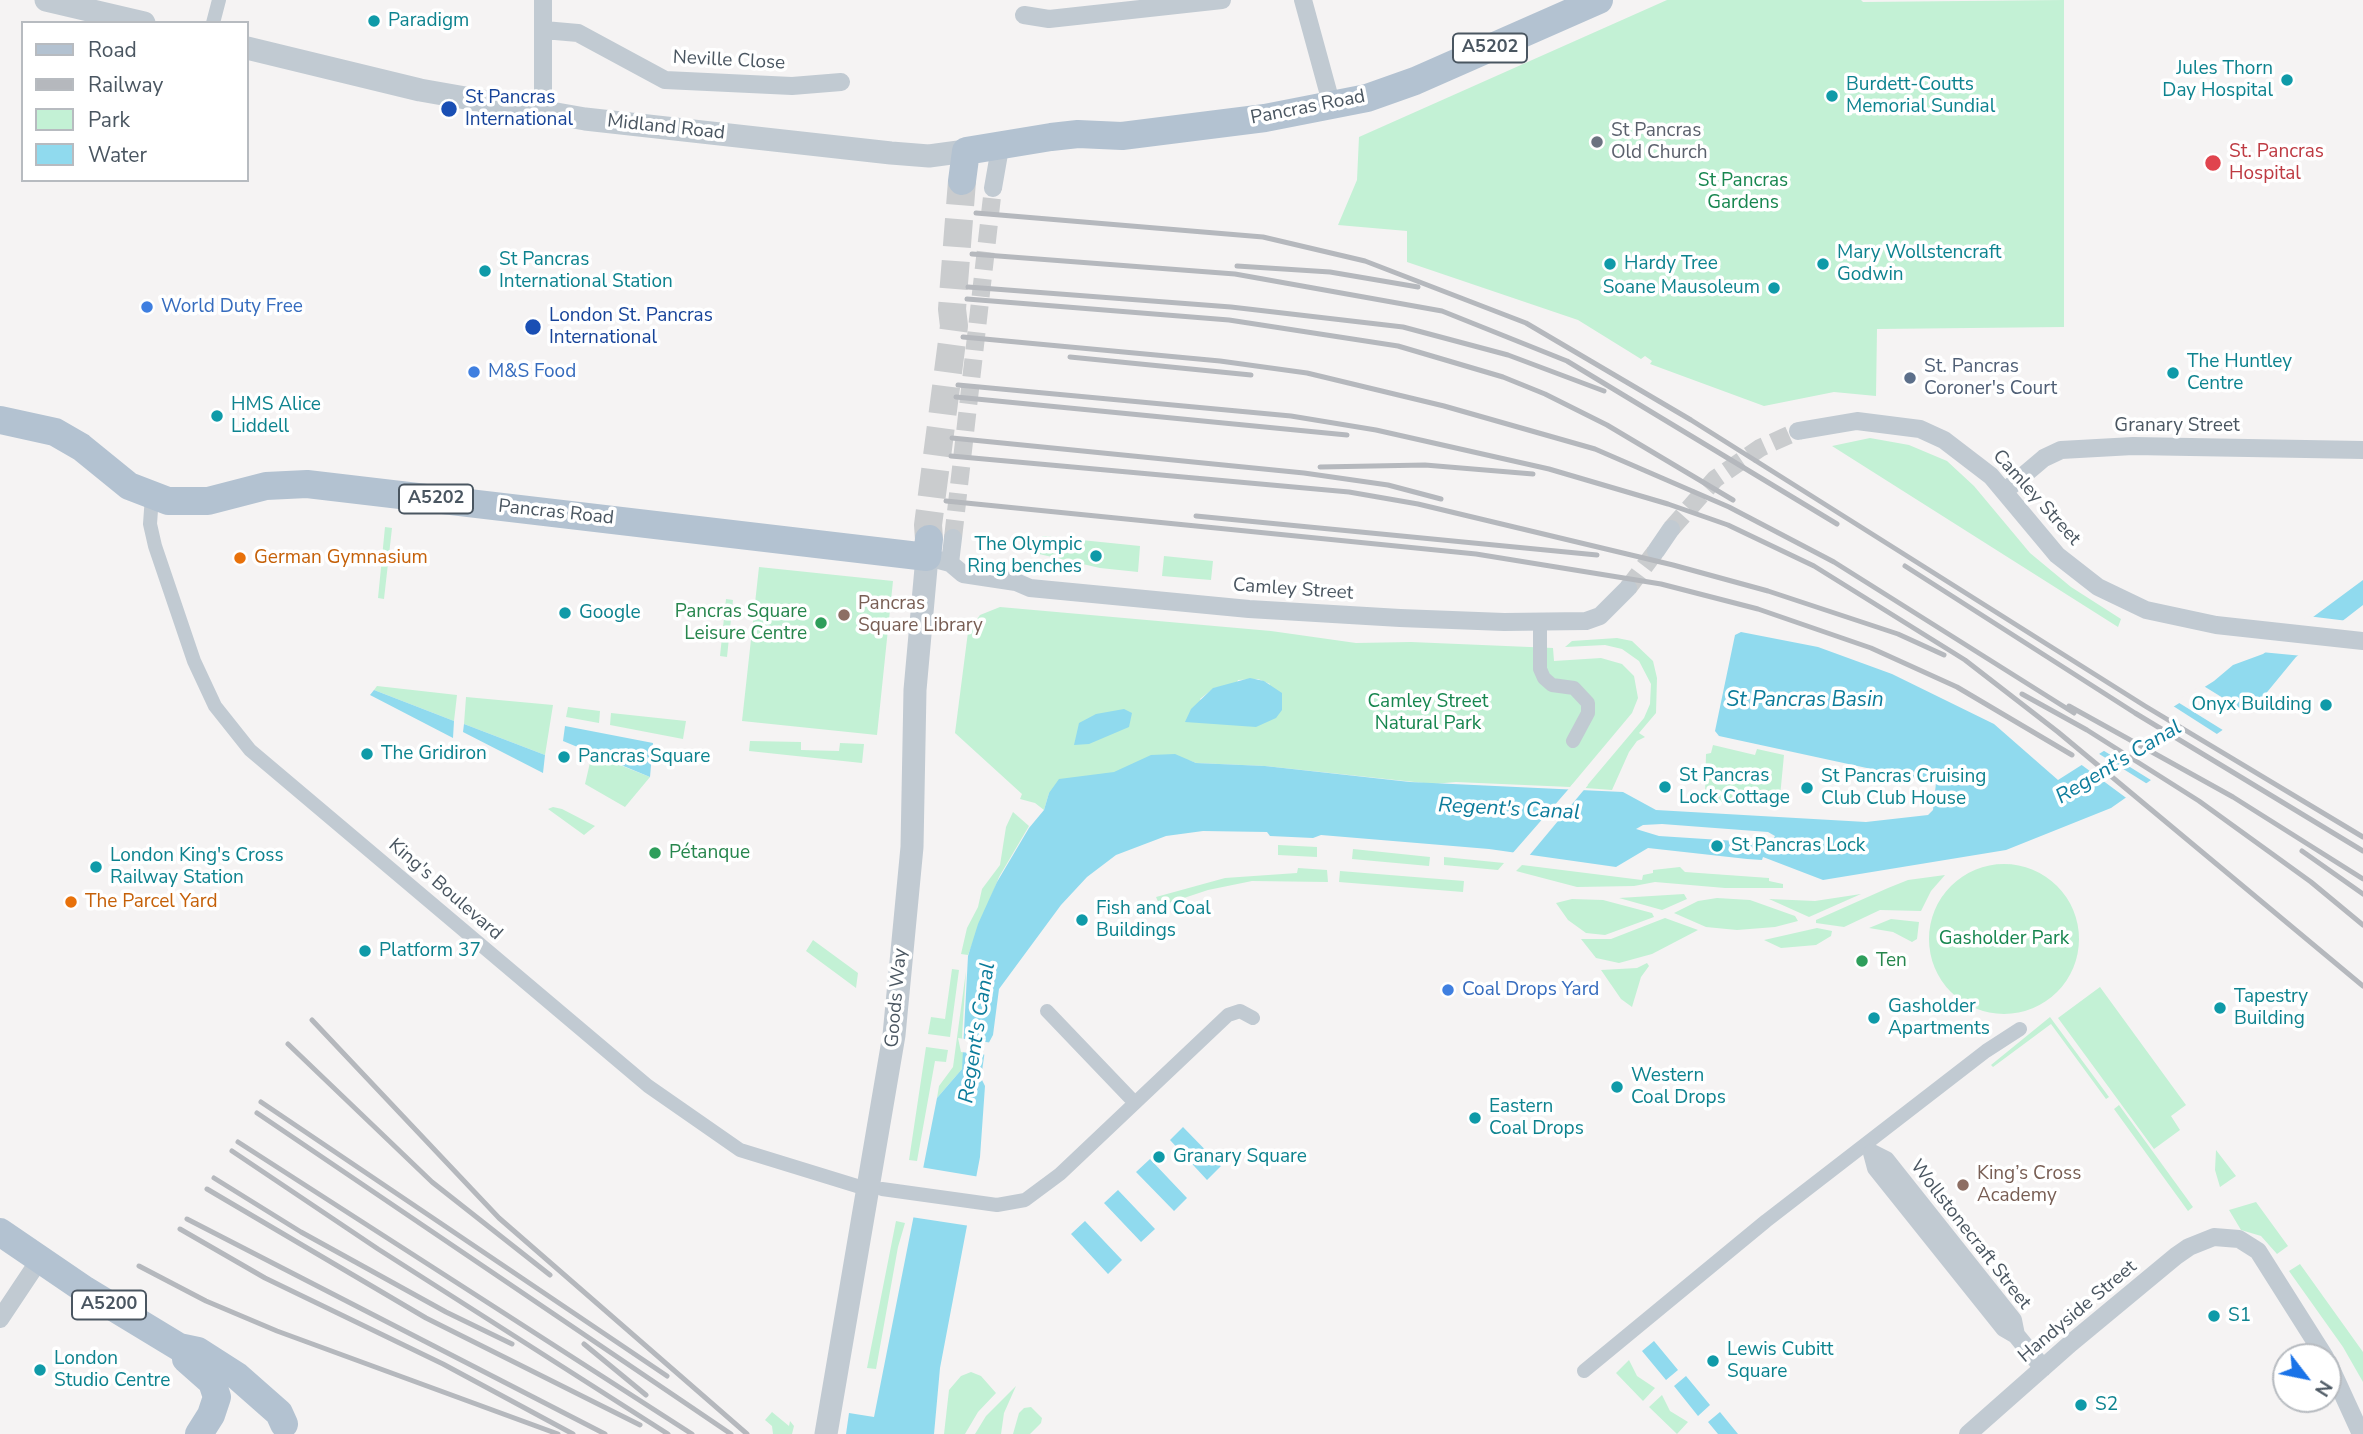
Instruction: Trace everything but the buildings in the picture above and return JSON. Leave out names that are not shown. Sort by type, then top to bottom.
[{"type":"main road","name":"Pancras Road","points":[[966,152],[1078,134],[1122,136],[1332,106],[1367,98],[1415,81],[1599,0]]},
{"type":"main road","points":[[962,181],[966,152]]},
{"type":"main road","name":"Pancras Road","points":[[0,420],[36,425],[62,435],[90,454],[117,479],[152,496],[181,502],[208,502],[266,486],[307,484],[939,549]]},
{"type":"main road","name":"A5200","points":[[0,1232],[184,1356],[198,1351],[237,1376],[279,1413],[283,1426]]},
{"type":"main road","points":[[184,1356],[212,1382],[209,1414]]},
{"type":"main road","points":[[209,1414],[222,1404],[236,1401],[283,1426]]},
{"type":"street","points":[[47,0],[136,21]]},
{"type":"street","points":[[214,21],[219,0]]},
{"type":"street","points":[[543,0],[543,111]]},
{"type":"street","points":[[1024,15],[1049,19],[1222,0]]},
{"type":"street","points":[[1303,0],[1332,106]]},
{"type":"street","name":"Neville Close","points":[[544,30],[578,33],[665,79],[792,86],[841,82]]},
{"type":"street","name":"Midland Road","points":[[248,48],[383,82],[585,119],[891,153],[929,156],[966,152]]},
{"type":"street","points":[[993,188],[1000,148]]},
{"type":"street","name":"Camley Street","points":[[1798,431],[1857,421],[1920,429],[1962,451],[2005,491],[2046,544],[2098,587],[2146,610],[2177,619],[2263,631],[2361,640]]},
{"type":"street","name":"Granary Street","points":[[2005,491],[2044,458],[2062,450],[2211,446],[2363,450]]},
{"type":"street","name":"King's Boulevard","points":[[152,496],[150,524],[155,546],[194,661],[215,706],[250,750],[648,1086],[740,1150],[857,1186]]},
{"type":"street","points":[[1656,551],[1671,529]]},
{"type":"street","name":"Camley Street","points":[[939,549],[963,574],[1016,582],[1030,588],[1135,600],[1366,616],[1539,623],[1595,618],[1628,588]]},
{"type":"street","name":"Goods Way","points":[[826,1434],[897,1016],[912,847],[915,690],[939,549]]},
{"type":"street","points":[[1539,623],[1540,668],[1544,678],[1552,685],[1574,688],[1588,703],[1588,713],[1573,741]]},
{"type":"street","points":[[882,1189],[1009,1205],[1037,1194],[1231,1013],[1240,1011],[1253,1018]]},
{"type":"street","points":[[1047,1012],[1135,1103]]},
{"type":"street","points":[[1584,1371],[1700,1274],[1869,1149],[1986,1051],[2020,1029]]},
{"type":"street","name":"Wollstonecraft Street","points":[[1869,1149],[1886,1160],[2013,1320],[2017,1335],[2043,1368]]},
{"type":"street","name":"Handyside Street","points":[[1968,1434],[2189,1247],[2223,1236],[2239,1239],[2258,1251],[2316,1343]]},
{"type":"street","points":[[0,1319],[40,1259]]},
{"type":"street","points":[[2342,1393],[2361,1434]]},
{"type":"green space","name":"St Pancras Gardens","points":[[1667,0],[2064,0],[2064,327],[1877,329],[1876,396],[1834,392],[1764,406],[1650,364],[1652,361],[1645,356],[1641,359],[1578,320],[1407,262],[1407,231],[1338,225],[1357,180],[1359,137]]},
{"type":"green space","points":[[1870,438],[1909,445],[1947,461],[1974,486],[2030,553],[2071,587],[2121,619],[2118,627],[1832,446]]},
{"type":"green space","points":[[385,527],[392,528],[384,599],[378,598]]},
{"type":"green space","points":[[1042,536],[1140,546],[1138,572],[1100,568],[1039,554]]},
{"type":"green space","points":[[1164,556],[1213,561],[1211,580],[1162,576]]},
{"type":"green space","name":"Pancras Square Leisure Centre","points":[[759,567],[893,581],[877,735],[742,721]]},
{"type":"green space","points":[[726,599],[733,600],[727,657],[720,656]]},
{"type":"green space","name":"Camley Street Natural Park","points":[[1000,607],[1271,631],[1356,643],[1411,642],[1553,648],[1554,661],[1601,658],[1622,664],[1634,676],[1638,698],[1632,713],[1570,787],[1456,782],[1433,784],[1265,766],[1196,763],[1188,760],[1049,793],[1044,810],[1035,803],[1020,799],[1022,794],[955,733],[968,632],[980,615]],"holes":[[[1258,679],[1270,684],[1244,723],[1218,724],[1200,699],[1214,688],[1236,684],[1238,680]]]},
{"type":"green space","points":[[1617,638],[1632,641],[1653,661],[1657,678],[1656,713],[1639,733],[1645,737],[1637,741],[1629,752],[1612,790],[1585,788],[1644,718],[1650,704],[1651,684],[1639,661],[1622,649],[1605,645],[1565,647],[1572,641]]},
{"type":"green space","points":[[377,686],[457,695],[454,721],[374,690]]},
{"type":"green space","points":[[466,697],[553,705],[545,755],[464,724]]},
{"type":"green space","points":[[568,707],[600,711],[599,723],[566,717]]},
{"type":"green space","points":[[611,713],[686,721],[683,739],[610,725]]},
{"type":"green space","points":[[750,741],[801,742],[801,750],[839,751],[840,743],[864,744],[862,763],[749,751]]},
{"type":"green space","points":[[1713,745],[1755,755],[1757,749],[1784,755],[1779,807],[1754,802],[1752,805],[1708,801],[1705,794],[1706,754],[1711,753]]},
{"type":"green space","points":[[592,754],[650,777],[625,807],[585,784]]},
{"type":"green space","points":[[553,807],[595,826],[584,835],[548,809]]},
{"type":"green space","points":[[1013,812],[1029,826],[999,877],[968,955],[961,954],[967,928],[978,907],[982,889],[1000,865],[1006,827]]},
{"type":"green space","points":[[1278,845],[1317,847],[1317,857],[1278,855]]},
{"type":"green space","points":[[1353,849],[1430,857],[1429,866],[1352,859]]},
{"type":"green space","points":[[1444,857],[1504,863],[1498,870],[1444,865]]},
{"type":"green space","name":"Gasholder Park","points":[[2004,864],[2033,870],[2057,886],[2073,910],[2079,939],[2073,968],[2057,992],[2033,1008],[2004,1014],[1975,1008],[1951,992],[1935,968],[1929,939],[1935,910],[1951,886],[1975,870]]},
{"type":"green space","points":[[1522,865],[1642,880],[1643,875],[1653,873],[1653,870],[1680,867],[1685,872],[1769,878],[1769,881],[1783,884],[1783,888],[1725,888],[1655,882],[1634,886],[1577,887],[1516,871]]},
{"type":"green space","points":[[1298,868],[1327,870],[1328,882],[1252,881],[1208,890],[1160,906],[1156,897],[1225,878],[1297,873]]},
{"type":"green space","points":[[1340,871],[1464,881],[1463,892],[1339,882]]},
{"type":"green space","points":[[1945,875],[1931,891],[1921,911],[1880,910],[1844,927],[1816,923],[1816,920],[1908,880]]},
{"type":"green space","points":[[1684,894],[1687,899],[1662,910],[1619,898]]},
{"type":"green space","points":[[1861,894],[1809,917],[1769,899],[1815,901]]},
{"type":"green space","points":[[1717,898],[1750,900],[1795,916],[1798,921],[1775,927],[1737,930],[1706,927],[1674,913],[1698,901]]},
{"type":"green space","points":[[1572,899],[1603,900],[1652,913],[1654,917],[1605,935],[1586,933],[1568,920],[1556,903]]},
{"type":"green space","points":[[1665,918],[1698,930],[1652,954],[1619,963],[1596,958],[1581,939],[1611,939]]},
{"type":"green space","points":[[1891,919],[1919,922],[1917,939],[1912,942],[1893,932],[1869,928]]},
{"type":"green space","points":[[1817,928],[1832,931],[1831,936],[1816,945],[1781,948],[1764,940]]},
{"type":"green space","points":[[813,940],[858,973],[856,988],[806,951]]},
{"type":"green space","points":[[1647,963],[1649,966],[1641,977],[1632,1007],[1621,999],[1601,970],[1637,968]]},
{"type":"green space","points":[[952,969],[959,970],[950,1037],[928,1034],[931,1017],[945,1019]]},
{"type":"green space","points":[[966,971],[962,1037],[965,1050],[962,1069],[937,1098],[939,1086],[953,1067]]},
{"type":"green space","points":[[2100,987],[2186,1105],[2171,1116],[2180,1130],[2154,1149],[2058,1018]]},
{"type":"green space","points":[[2050,1017],[2109,1097],[2106,1099],[2051,1024],[1993,1067],[1991,1065]]},
{"type":"green space","points":[[926,1047],[948,1050],[946,1062],[935,1061],[917,1161],[909,1160]]},
{"type":"green space","points":[[2119,1105],[2193,1207],[2188,1211],[2114,1109]]},
{"type":"green space","points":[[2216,1150],[2236,1176],[2220,1187],[2215,1170]]},
{"type":"green space","points":[[2256,1202],[2288,1246],[2277,1254],[2261,1236],[2241,1230],[2229,1210]]},
{"type":"green space","points":[[896,1221],[905,1223],[898,1247],[876,1369],[867,1368]]},
{"type":"green space","points":[[2300,1264],[2363,1352],[2363,1382],[2342,1343],[2289,1271]]},
{"type":"green space","points":[[1629,1360],[1637,1376],[1655,1388],[1643,1401],[1616,1373]]},
{"type":"green space","points":[[971,1372],[981,1376],[996,1393],[978,1412],[965,1434],[944,1434],[949,1390],[961,1376]]},
{"type":"green space","points":[[1016,1386],[1004,1413],[1001,1434],[975,1434],[986,1416]]},
{"type":"green space","points":[[1662,1395],[1670,1411],[1688,1422],[1677,1434],[1649,1407]]},
{"type":"green space","points":[[1031,1407],[1042,1418],[1041,1423],[1030,1434],[1013,1434],[1019,1413],[1024,1408]]},
{"type":"green space","points":[[772,1412],[789,1426],[790,1421],[794,1426],[792,1434],[773,1434],[772,1426],[765,1420]]},
{"type":"water","points":[[2363,580],[2363,605],[2296,657],[2254,708],[2111,808],[2006,850],[1823,880],[1763,857],[1762,860],[1747,859],[1648,848],[1616,867],[1489,849],[1321,835],[1313,838],[1270,836],[1267,832],[1203,831],[1166,836],[1116,855],[1087,877],[1061,905],[999,989],[993,1035],[985,1050],[981,1078],[985,1086],[980,1157],[940,1368],[934,1434],[846,1434],[849,1413],[874,1417],[937,1098],[962,1069],[968,956],[978,924],[997,882],[1029,828],[1044,810],[1049,793],[1059,779],[1114,772],[1151,755],[1175,754],[1196,763],[1265,766],[1410,782],[1623,792],[1656,810],[1866,822],[1928,815],[1933,810],[1936,783],[1719,736],[1715,731],[1735,635],[1741,632],[1818,647],[1892,674],[1994,724],[2058,780],[2214,681],[2233,665],[2263,654]],"holes":[[[1662,824],[1768,832],[1775,836],[1772,842],[1767,843],[1659,836],[1636,829],[1643,825]]]},
{"type":"water","points":[[1250,678],[1264,681],[1282,693],[1282,710],[1276,718],[1256,727],[1185,722],[1191,709],[1213,688]]},
{"type":"water","points":[[374,690],[454,721],[453,738],[370,695]]},
{"type":"water","points":[[1124,709],[1132,713],[1129,727],[1089,744],[1074,745],[1079,723],[1096,714]]},
{"type":"water","points":[[464,724],[545,755],[543,773],[463,732]]},
{"type":"water","points":[[565,726],[653,743],[650,777],[563,741]]},
{"type":"water","points":[[1183,1127],[1221,1166],[1207,1180],[1170,1140]]},
{"type":"water","points":[[1150,1159],[1187,1198],[1174,1211],[1136,1172]]},
{"type":"water","points":[[1118,1190],[1155,1229],[1141,1242],[1104,1203]]},
{"type":"water","points":[[1085,1221],[1122,1260],[1108,1274],[1071,1234]]},
{"type":"water","points":[[1654,1341],[1678,1370],[1666,1380],[1642,1351]]},
{"type":"water","points":[[1686,1376],[1710,1405],[1698,1416],[1674,1386]]},
{"type":"water","points":[[1720,1412],[1738,1434],[1718,1434],[1708,1422]]},
{"type":"pier","points":[[2307,616],[2348,621],[2303,656],[2261,652]]},
{"type":"pier","points":[[2202,685],[2250,715],[2226,732],[2176,701]]},
{"type":"pier","points":[[2170,704],[2220,736],[2154,782],[2101,749]]},
{"type":"pier","points":[[2096,752],[2150,786],[2129,800],[2079,763]]},
{"type":"pier","points":[[1573,784],[1588,785],[1528,857],[1511,855]]},
{"type":"pier","points":[[958,1038],[993,1043],[988,1055],[961,1052]]},
{"type":"pier","points":[[920,1167],[980,1177],[970,1226],[911,1217]]},
{"type":"tunnel","points":[[929,539],[928,525],[954,326],[952,309],[962,181]]},
{"type":"tunnel","points":[[953,538],[993,188]]},
{"type":"tunnel","points":[[1671,529],[1715,479],[1760,448],[1798,431]]},
{"type":"tunnel","points":[[1628,588],[1656,551]]},
{"type":"railway","points":[[976,213],[1263,237],[1365,261],[1526,323],[1691,420],[2145,706],[2363,837]]},
{"type":"railway","points":[[972,254],[1235,274],[1442,311],[1567,361],[1837,524]]},
{"type":"railway","points":[[1237,266],[1330,272],[1418,287]]},
{"type":"railway","points":[[968,287],[1231,307],[1403,327],[1508,355],[1604,391]]},
{"type":"railway","points":[[967,299],[1229,320],[1398,346],[1503,377],[1545,394],[1607,425],[1733,500]]},
{"type":"railway","points":[[963,337],[1220,361],[1307,373],[1444,406],[1595,449],[1729,507],[1834,562],[2074,713]]},
{"type":"railway","points":[[1070,357],[1251,375]]},
{"type":"railway","points":[[958,385],[1291,416],[1376,430],[1549,469],[1668,504],[1728,525],[1814,566],[1965,660],[2058,732],[2363,986]]},
{"type":"railway","points":[[956,397],[1347,435]]},
{"type":"railway","points":[[952,438],[1304,473],[1388,485],[1441,499]]},
{"type":"railway","points":[[951,456],[1349,492],[1418,504],[1673,565],[1768,591],[1898,634],[1944,655]]},
{"type":"railway","points":[[1320,467],[1425,465],[1533,474]]},
{"type":"railway","points":[[946,501],[1476,554],[1661,584],[1758,609],[1871,648],[1957,687],[2072,755]]},
{"type":"railway","points":[[1196,516],[1597,555]]},
{"type":"railway","points":[[1905,566],[2135,713],[2363,851]]},
{"type":"railway","points":[[2022,694],[2087,730],[2199,801],[2311,882],[2363,925]]},
{"type":"railway","points":[[2069,706],[2233,797],[2363,879]]},
{"type":"railway","points":[[2302,851],[2363,894]]},
{"type":"railway","points":[[312,1020],[499,1218],[747,1434]]},
{"type":"railway","points":[[288,1044],[432,1182],[550,1275]]},
{"type":"railway","points":[[261,1102],[667,1376]]},
{"type":"railway","points":[[257,1113],[731,1434]]},
{"type":"railway","points":[[238,1142],[692,1434]]},
{"type":"railway","points":[[232,1151],[378,1249],[668,1434]]},
{"type":"railway","points":[[214,1178],[301,1232],[446,1312],[512,1344]]},
{"type":"railway","points":[[207,1189],[426,1318],[640,1425]]},
{"type":"railway","points":[[187,1219],[605,1434]]},
{"type":"railway","points":[[180,1229],[265,1278],[443,1364],[573,1434]]},
{"type":"railway","points":[[139,1266],[206,1301],[277,1331],[558,1434]]},
{"type":"railway","points":[[584,1344],[646,1395]]},
{"type":"place","name":"Paradigm","points":[[374,21]]},
{"type":"place","name":"Jules Thorn Day Hospital","points":[[2287,80]]},
{"type":"place","name":"Burdett-Coutts Memorial Sundial","points":[[1832,96]]},
{"type":"place","name":"St Pancras International","points":[[449,109]]},
{"type":"place","name":"St Pancras Old Church","points":[[1597,142]]},
{"type":"place","name":"St. Pancras Hospital","points":[[2213,163]]},
{"type":"place","name":"Hardy Tree","points":[[1610,264]]},
{"type":"place","name":"Mary Wollstencraft Godwin","points":[[1823,264]]},
{"type":"place","name":"St Pancras International Station","points":[[485,271]]},
{"type":"place","name":"Soane Mausoleum","points":[[1774,288]]},
{"type":"place","name":"World Duty Free","points":[[147,307]]},
{"type":"place","name":"London St. Pancras International","points":[[533,327]]},
{"type":"place","name":"M&S Food","points":[[474,372]]},
{"type":"place","name":"The Huntley Centre","points":[[2173,373]]},
{"type":"place","name":"St. Pancras Coroner's Court","points":[[1910,378]]},
{"type":"place","name":"HMS Alice Liddell","points":[[217,416]]},
{"type":"place","name":"The Olympic Ring benches","points":[[1096,556]]},
{"type":"place","name":"German Gymnasium","points":[[240,558]]},
{"type":"place","name":"Google","points":[[565,613]]},
{"type":"place","name":"Pancras Square Library","points":[[844,615]]},
{"type":"place","name":"Pancras Square Leisure Centre","points":[[821,623]]},
{"type":"place","name":"Onyx Building","points":[[2326,705]]},
{"type":"place","name":"The Gridiron","points":[[367,754]]},
{"type":"place","name":"Pancras Square","points":[[564,757]]},
{"type":"place","name":"St Pancras Lock Cottage","points":[[1665,787]]},
{"type":"place","name":"St Pancras Cruising Club Club House","points":[[1807,788]]},
{"type":"place","name":"St Pancras Lock","points":[[1717,846]]},
{"type":"place","name":"Pétanque","points":[[655,853]]},
{"type":"place","name":"London King's Cross Railway Station","points":[[96,867]]},
{"type":"place","name":"The Parcel Yard","points":[[71,902]]},
{"type":"place","name":"Fish and Coal Buildings","points":[[1082,920]]},
{"type":"place","name":"Platform 37","points":[[365,951]]},
{"type":"place","name":"Ten","points":[[1862,961]]},
{"type":"place","name":"Coal Drops Yard","points":[[1448,990]]},
{"type":"place","name":"Tapestry Building","points":[[2220,1008]]},
{"type":"place","name":"Gasholder Apartments","points":[[1874,1018]]},
{"type":"place","name":"Western Coal Drops","points":[[1617,1087]]},
{"type":"place","name":"Eastern Coal Drops","points":[[1475,1118]]},
{"type":"place","name":"Granary Square","points":[[1159,1157]]},
{"type":"place","name":"King’s Cross Academy","points":[[1963,1185]]},
{"type":"place","name":"S1","points":[[2214,1316]]},
{"type":"place","name":"Lewis Cubitt Square","points":[[1713,1361]]},
{"type":"place","name":"London Studio Centre","points":[[40,1370]]},
{"type":"place","name":"S2","points":[[2081,1405]]},
{"type":"water label","name":"St Pancras Basin","points":[[1805,701]]},
{"type":"water label","name":"Regent's Canal","points":[[2119,763]]},
{"type":"water label","name":"Regent's Canal","points":[[1509,810]]},
{"type":"water label","name":"Regent's Canal","points":[[978,1033]]}]
